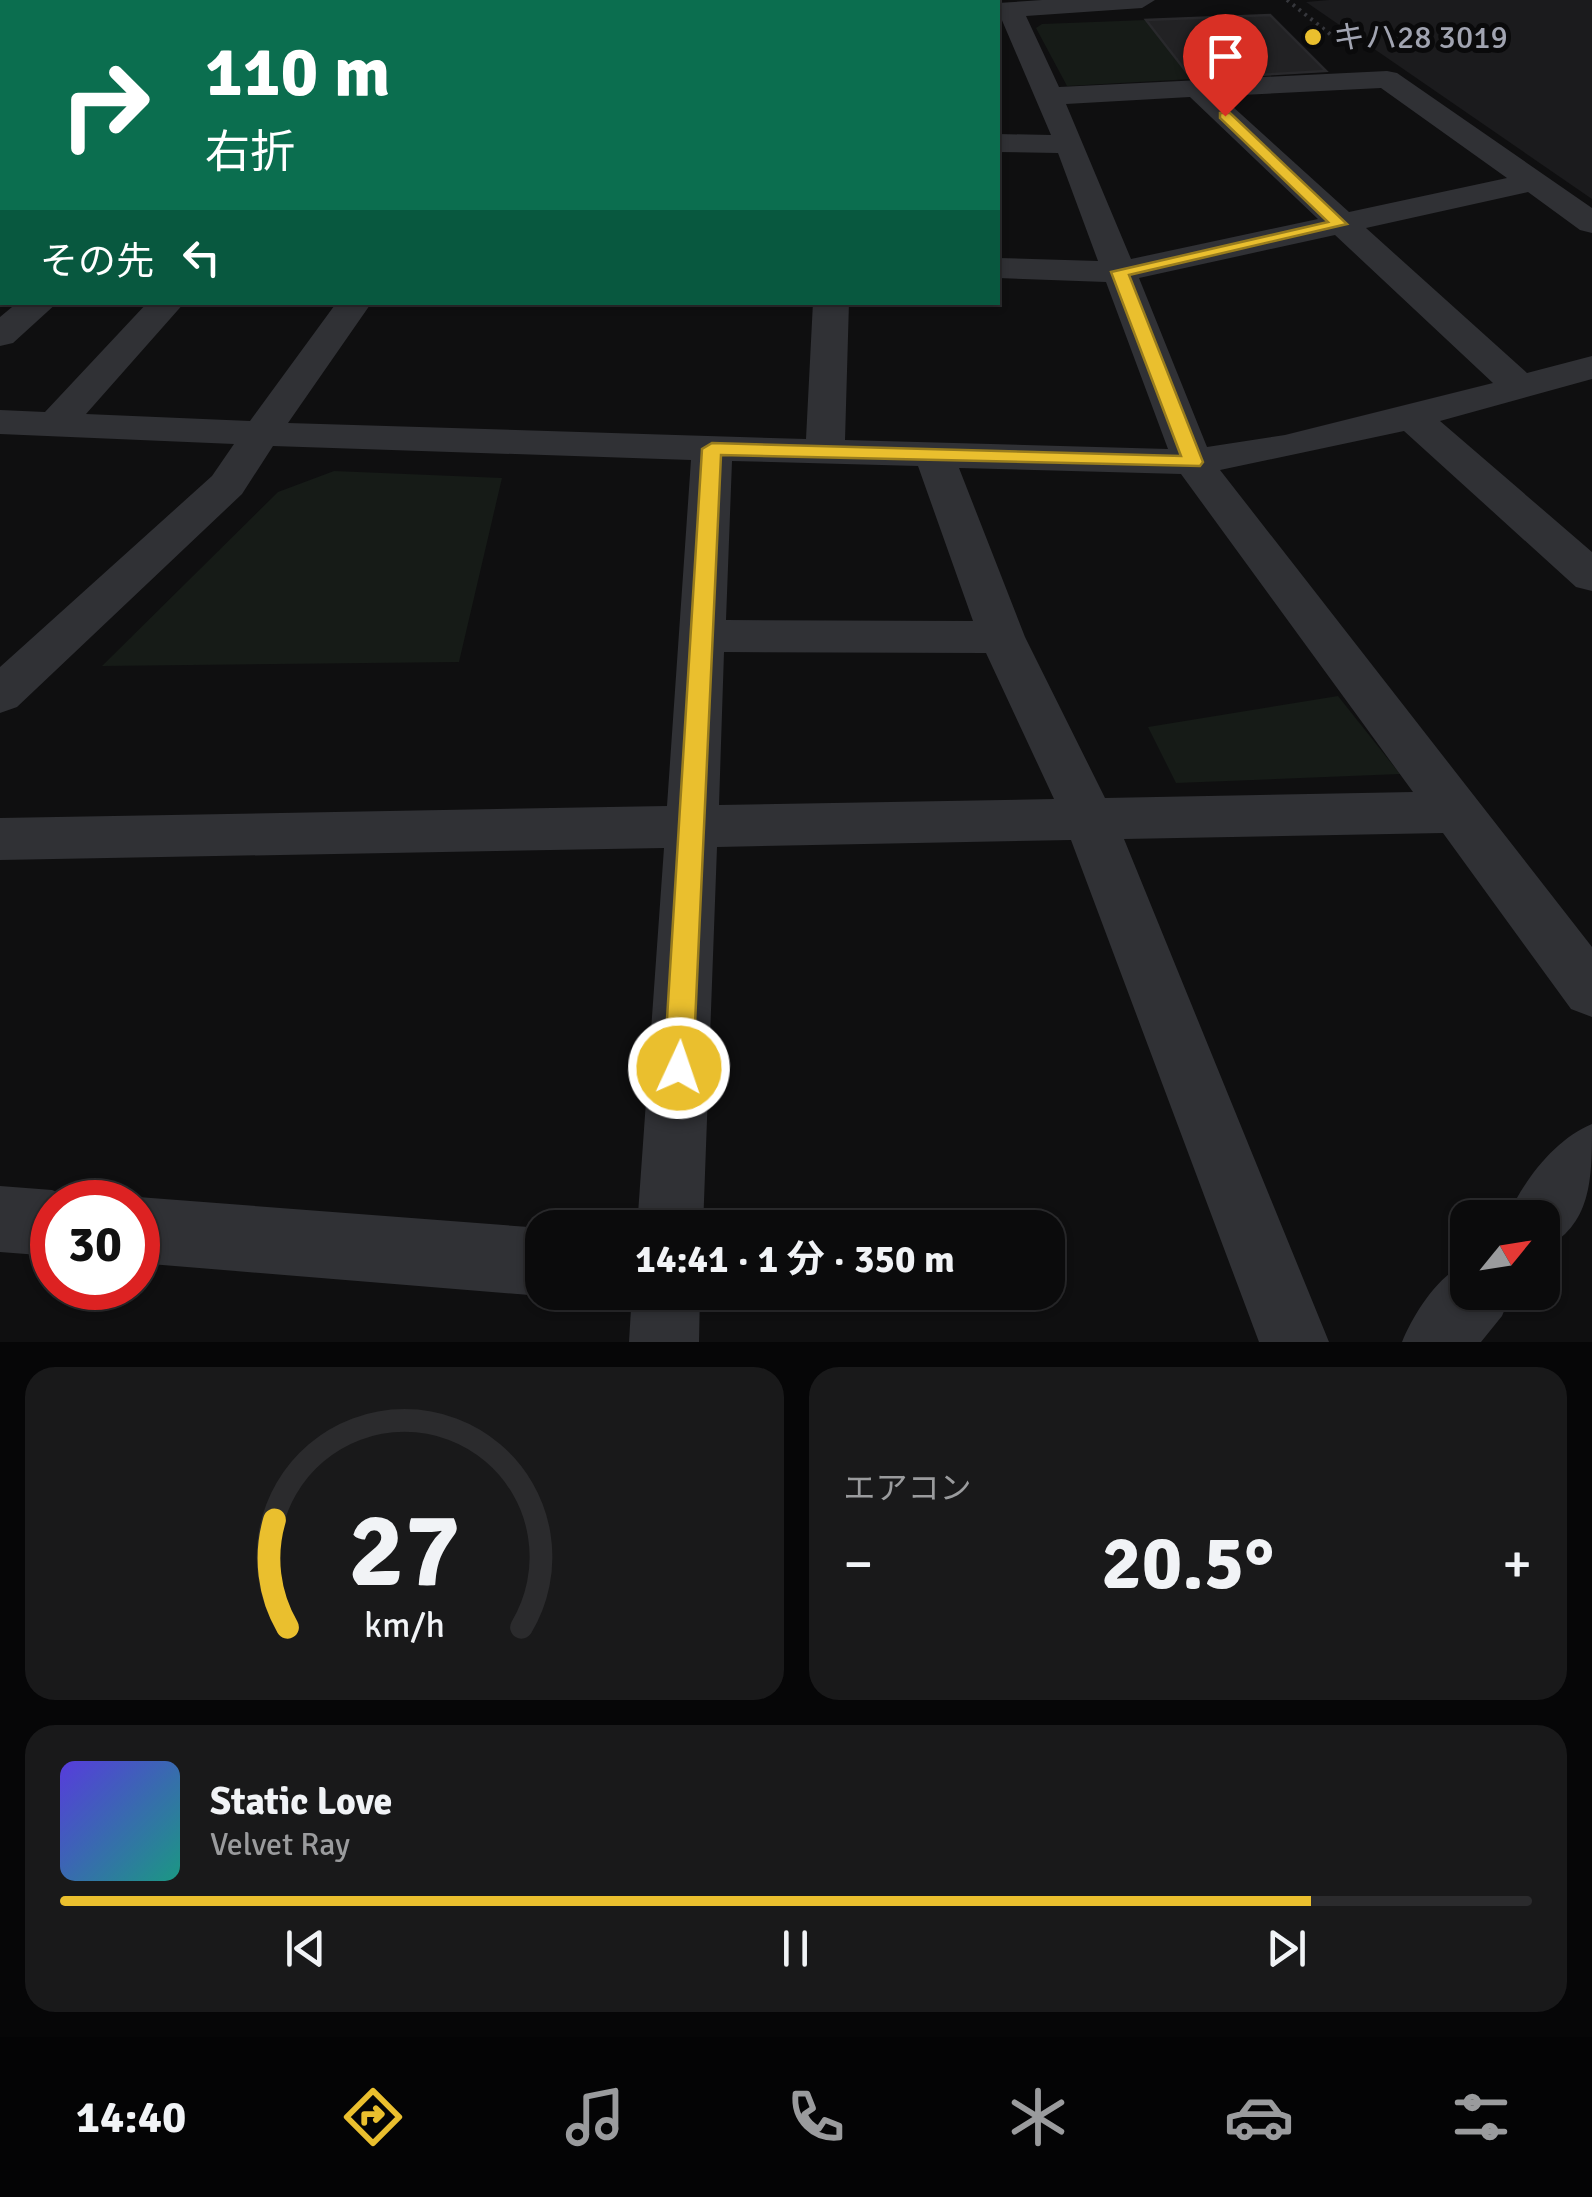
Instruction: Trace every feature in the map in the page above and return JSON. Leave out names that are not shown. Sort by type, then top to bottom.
[{"type":"street","points":[[1142,0],[1004,11],[1050,96],[1193,462],[1592,991]]},
{"type":"street","points":[[1050,96],[1387,80],[1592,223]]},
{"type":"street","points":[[1196,88],[1517,386]]},
{"type":"street","points":[[1000,142],[1070,144]]},
{"type":"street","points":[[1000,268],[1119,272],[1530,182]]},
{"type":"street","points":[[0,335],[37,305]]},
{"type":"street","points":[[56,424],[165,305]]},
{"type":"street","points":[[3,690],[227,485],[353,305]]},
{"type":"street","points":[[825,452],[831,305]]},
{"type":"street","points":[[0,422],[263,434],[1193,462],[1285,447],[1412,417],[1592,367]]},
{"type":"street","points":[[1412,417],[1592,576]]},
{"type":"street","points":[[671,1210],[712,449]]},
{"type":"street","points":[[934,456],[1002,637],[1089,818],[1294,1342]]},
{"type":"street","points":[[701,636],[1002,637]]},
{"type":"street","points":[[0,839],[1457,812]]},
{"type":"street","points":[[1555,1200],[1592,1155]]},
{"type":"street","points":[[0,1218],[30,1221]]},
{"type":"street","points":[[160,1232],[525,1261]]},
{"type":"street","points":[[664,1342],[665,1310]]},
{"type":"street","points":[[1437,1342],[1463,1310]]},
{"type":"path","points":[[1287,0],[1387,80]]},
{"type":"shaded area","points":[[1592,0],[1592,199],[1306,2]]},
{"type":"shaded area","points":[[1146,20],[1192,79],[1067,86],[1036,28],[1042,24]]},
{"type":"shaded area","points":[[334,471],[502,478],[459,662],[102,666],[278,492]]},
{"type":"shaded area","points":[[1338,696],[1400,774],[1176,783],[1148,727]]},
{"type":"building","points":[[1270,15],[1326,71],[1192,79],[1146,20]]},
{"type":"place","name":"キハ28 3019","points":[[1313,37]]},
{"type":"route","points":[[679,1068],[712,449],[1193,462],[1119,272],[1340,224],[1225,116]]}]
